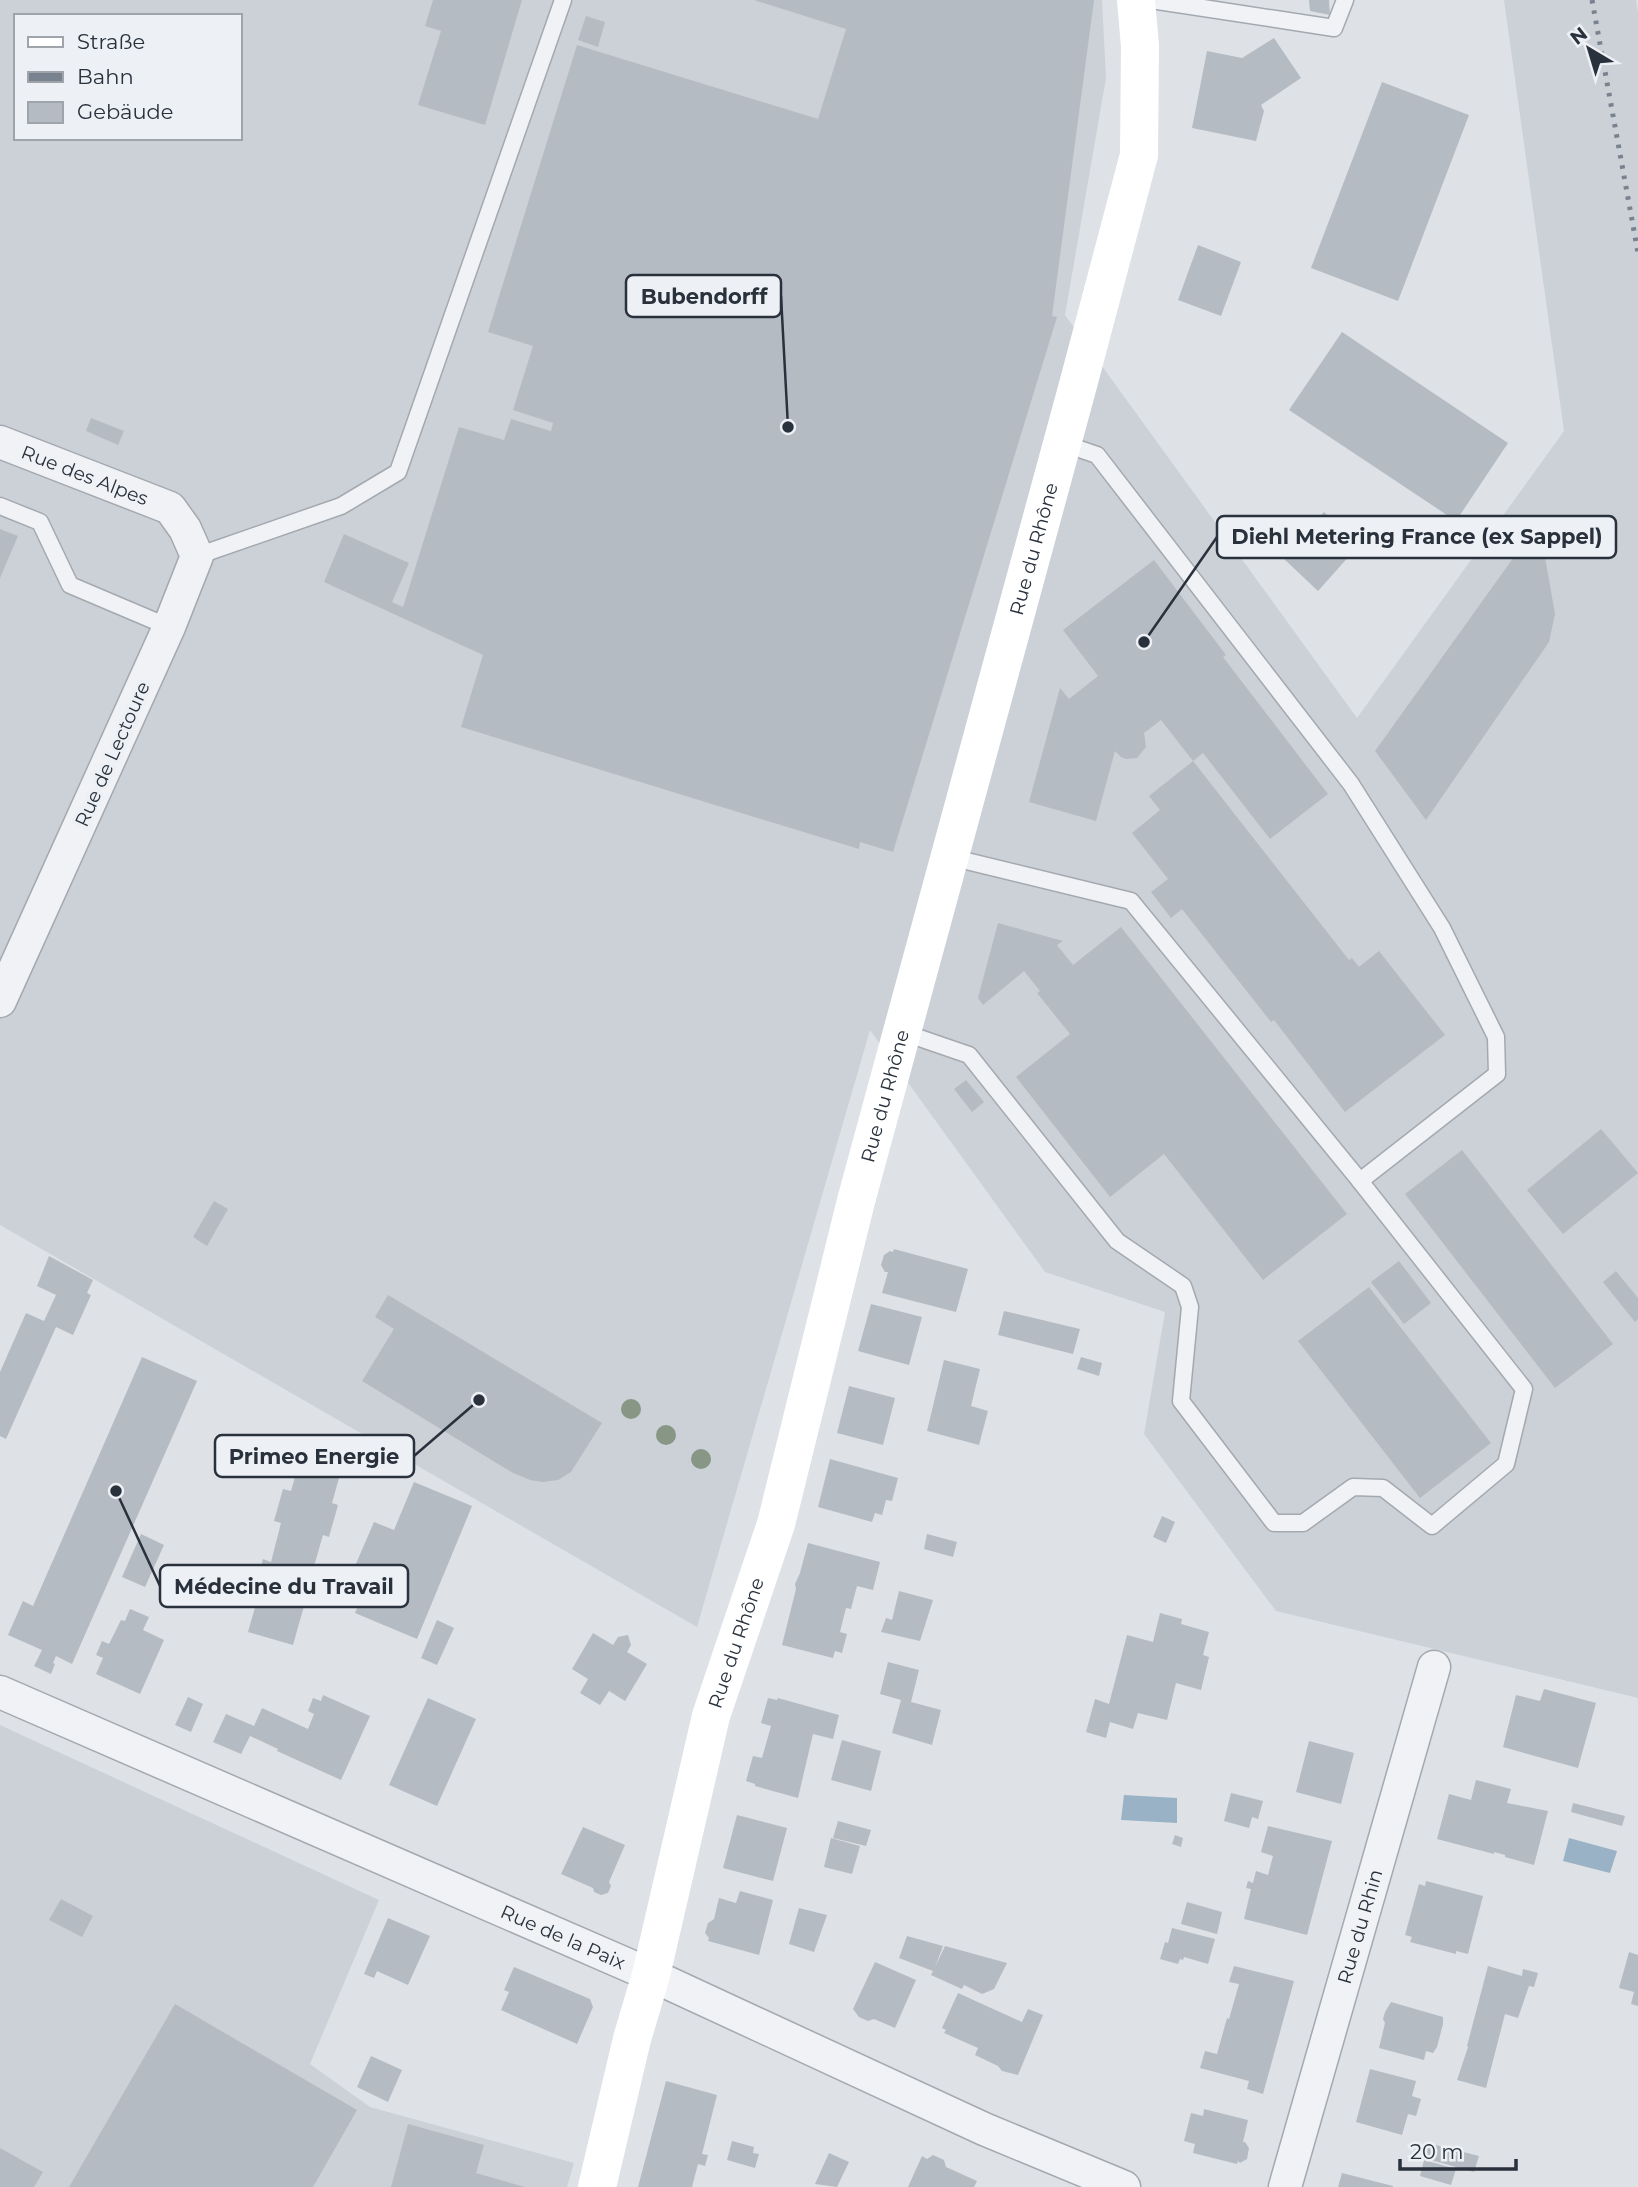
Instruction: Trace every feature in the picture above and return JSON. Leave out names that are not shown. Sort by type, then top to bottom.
[{"type":"street","name":"Rue du Rhône","points":[[597,2187],[632,2039],[651,1975],[711,1716],[776,1524],[856,1201],[1139,155],[1140,46],[1136,0]]},
{"type":"street","name":"Rue des Alpes","points":[[0,442],[170,508],[185,529],[197,556]]},
{"type":"street","name":"Rue de Lectoure","points":[[0,1001],[169,627],[197,556]]},
{"type":"street","name":"Rue du Rhin","points":[[1285,2187],[1434,1667]]},
{"type":"street","name":"Rue de la Paix","points":[[0,1692],[651,1975],[984,2129],[1124,2187]]},
{"type":"lane","points":[[197,556],[341,506],[398,472],[563,0]]},
{"type":"lane","points":[[1150,0],[1228,6],[1334,28],[1345,0]]},
{"type":"lane","points":[[1062,443],[1097,455],[1351,784],[1442,928],[1496,1037],[1497,1074],[1360,1181]]},
{"type":"lane","points":[[0,506],[40,522],[70,585],[169,627]]},
{"type":"lane","points":[[902,1032],[969,1055],[1117,1241],[1183,1286],[1191,1307],[1181,1401],[1274,1522],[1303,1523],[1353,1487],[1384,1488],[1432,1526],[1506,1464],[1524,1389],[1360,1181],[1131,901],[950,857]]},
{"type":"shaded area","points":[[0,0],[1102,0],[1106,78],[1065,315],[1357,718],[1564,431],[1504,0],[1636,0],[1638,1698],[1276,1611],[1144,1434],[1165,1312],[1045,1272],[870,1030],[697,1627],[0,1225]]},
{"type":"shaded area","points":[[0,1725],[379,1900],[310,2064],[370,2107],[574,2163],[567,2187],[0,2187]]},
{"type":"water","points":[[1124,1795],[1177,1798],[1177,1823],[1121,1820]]},
{"type":"water","points":[[1569,1838],[1617,1851],[1610,1873],[1563,1861]]},
{"type":"building","points":[[433,0],[522,0],[485,125],[418,105],[441,31],[425,26]]},
{"type":"building","points":[[754,0],[1094,0],[1052,316],[1057,317],[893,852],[860,842],[859,849],[461,727],[483,655],[324,582],[344,534],[409,563],[392,602],[403,607],[459,427],[504,440],[511,419],[551,431],[553,423],[513,410],[533,346],[488,332],[577,45],[818,119],[846,29]]},
{"type":"building","points":[[1309,0],[1329,0],[1330,15],[1310,11]]},
{"type":"building","points":[[586,16],[605,22],[598,47],[578,40]]},
{"type":"building","points":[[1274,38],[1301,78],[1261,105],[1264,111],[1256,141],[1192,128],[1207,51],[1242,58]]},
{"type":"building","points":[[1382,82],[1469,115],[1398,301],[1311,268]]},
{"type":"building","points":[[1198,245],[1241,262],[1221,316],[1178,300]]},
{"type":"building","points":[[1342,332],[1508,443],[1456,521],[1289,410]]},
{"type":"building","points":[[91,418],[124,431],[118,445],[86,431]]},
{"type":"building","points":[[1324,512],[1359,545],[1318,591],[1283,558]]},
{"type":"building","points":[[0,529],[18,536],[0,578]]},
{"type":"building","points":[[1531,548],[1545,557],[1555,614],[1549,642],[1426,820],[1375,751],[1516,554]]},
{"type":"building","points":[[1154,560],[1226,655],[1223,657],[1328,794],[1270,839],[1203,753],[1193,761],[1161,720],[1144,733],[1146,747],[1137,758],[1126,759],[1115,751],[1096,821],[1029,802],[1060,688],[1069,699],[1098,676],[1063,630]]},
{"type":"building","points":[[1193,761],[1349,960],[1352,958],[1359,967],[1379,951],[1445,1035],[1345,1112],[1274,1020],[1271,1022],[1182,909],[1171,918],[1151,892],[1168,879],[1132,833],[1160,810],[1149,796]]},
{"type":"building","points":[[998,923],[1063,941],[1057,945],[1073,965],[1121,927],[1347,1214],[1263,1280],[1164,1154],[1110,1197],[1016,1077],[1070,1034],[1037,993],[1040,991],[1024,971],[983,1005],[978,998]]},
{"type":"building","points":[[966,1080],[984,1102],[972,1112],[954,1089]]},
{"type":"building","points":[[1601,1129],[1638,1173],[1563,1234],[1527,1190]]},
{"type":"building","points":[[1462,1150],[1613,1344],[1555,1388],[1405,1194]]},
{"type":"building","points":[[214,1201],[228,1209],[207,1246],[193,1237]]},
{"type":"building","points":[[894,1249],[968,1269],[956,1312],[882,1293],[888,1272],[885,1272],[881,1265],[884,1255]]},
{"type":"building","points":[[49,1256],[93,1280],[87,1293],[91,1295],[73,1335],[56,1327],[6,1439],[0,1436],[0,1372],[26,1313],[44,1321],[56,1295],[37,1286]]},
{"type":"building","points":[[1399,1261],[1431,1303],[1404,1324],[1371,1282]]},
{"type":"building","points":[[1616,1271],[1638,1298],[1638,1319],[1635,1322],[1603,1282]]},
{"type":"building","points":[[1369,1287],[1491,1443],[1420,1498],[1298,1341]]},
{"type":"building","points":[[388,1295],[602,1423],[571,1472],[558,1480],[543,1482],[513,1473],[362,1381],[394,1329],[375,1317]]},
{"type":"building","points":[[871,1304],[922,1317],[909,1365],[858,1351]]},
{"type":"building","points":[[1004,1311],[1080,1329],[1073,1354],[998,1335]]},
{"type":"building","points":[[142,1357],[197,1381],[72,1664],[56,1656],[51,1674],[34,1666],[42,1650],[8,1635],[23,1601],[33,1606]]},
{"type":"building","points":[[1081,1357],[1102,1363],[1099,1376],[1077,1369]]},
{"type":"building","points":[[944,1360],[980,1369],[971,1406],[988,1411],[979,1445],[927,1431]]},
{"type":"building","points":[[849,1386],[895,1398],[883,1445],[837,1433]]},
{"type":"building","points":[[302,1452],[343,1464],[332,1503],[338,1505],[329,1537],[323,1535],[312,1573],[319,1576],[310,1607],[304,1606],[293,1645],[248,1632],[259,1593],[254,1592],[263,1559],[271,1562],[281,1523],[274,1521],[283,1489],[291,1491]]},
{"type":"building","points":[[830,1459],[898,1478],[892,1501],[886,1500],[882,1515],[875,1513],[872,1522],[818,1507]]},
{"type":"building","points":[[414,1482],[472,1506],[417,1639],[355,1613],[366,1587],[349,1580],[374,1522],[394,1530]]},
{"type":"building","points":[[1162,1516],[1175,1522],[1166,1543],[1153,1537]]},
{"type":"building","points":[[141,1534],[164,1545],[145,1587],[122,1577]]},
{"type":"building","points":[[927,1534],[957,1542],[953,1557],[924,1549]]},
{"type":"building","points":[[808,1543],[880,1562],[873,1590],[857,1586],[851,1609],[846,1608],[840,1632],[847,1634],[842,1653],[835,1651],[833,1658],[782,1645],[795,1584]]},
{"type":"building","points":[[899,1591],[933,1600],[920,1641],[881,1632],[886,1618],[892,1620]]},
{"type":"building","points":[[130,1609],[149,1617],[143,1630],[164,1640],[140,1694],[96,1674],[103,1658],[96,1655],[102,1641],[109,1644]]},
{"type":"building","points":[[1160,1613],[1182,1619],[1181,1624],[1209,1632],[1203,1655],[1209,1657],[1201,1690],[1176,1683],[1167,1720],[1138,1713],[1133,1729],[1110,1722],[1106,1738],[1086,1732],[1095,1699],[1109,1704],[1127,1635],[1153,1642]]},
{"type":"building","points":[[437,1620],[454,1628],[437,1665],[421,1658]]},
{"type":"building","points":[[593,1633],[613,1645],[618,1637],[628,1635],[631,1645],[627,1652],[647,1664],[625,1701],[609,1691],[600,1705],[580,1693],[588,1679],[572,1669]]},
{"type":"building","points":[[888,1662],[919,1670],[911,1702],[941,1710],[932,1745],[892,1733],[901,1700],[880,1694]]},
{"type":"building","points":[[1544,1689],[1596,1703],[1578,1768],[1503,1747],[1516,1695],[1540,1701]]},
{"type":"building","points":[[323,1695],[370,1716],[341,1780],[250,1736],[241,1754],[213,1742],[226,1714],[254,1726],[262,1708],[308,1729],[314,1714],[308,1711],[313,1698],[321,1701]]},
{"type":"building","points":[[188,1697],[203,1704],[191,1732],[175,1725]]},
{"type":"building","points":[[428,1698],[476,1719],[437,1806],[389,1785]]},
{"type":"building","points":[[768,1698],[778,1698],[839,1715],[833,1739],[813,1734],[798,1798],[746,1781],[753,1756],[762,1758],[771,1726],[761,1723]]},
{"type":"building","points":[[842,1740],[881,1751],[871,1791],[831,1780]]},
{"type":"building","points":[[1309,1741],[1354,1753],[1341,1804],[1296,1792]]},
{"type":"building","points":[[1476,1780],[1511,1789],[1507,1803],[1548,1811],[1534,1865],[1494,1852],[1437,1839],[1449,1794],[1471,1800]]},
{"type":"building","points":[[1231,1793],[1263,1801],[1258,1819],[1252,1817],[1249,1828],[1224,1821]]},
{"type":"building","points":[[1573,1803],[1625,1816],[1622,1826],[1571,1812]]},
{"type":"building","points":[[737,1815],[787,1828],[773,1881],[723,1868]]},
{"type":"building","points":[[838,1821],[871,1830],[866,1846],[833,1838]]},
{"type":"building","points":[[1268,1826],[1332,1841],[1307,1935],[1244,1919],[1251,1889],[1246,1888],[1248,1881],[1253,1883],[1256,1871],[1268,1875],[1273,1856],[1261,1852]]},
{"type":"building","points":[[583,1827],[625,1845],[609,1882],[611,1886],[608,1893],[601,1895],[594,1892],[593,1888],[561,1874]]},
{"type":"building","points":[[1175,1835],[1183,1838],[1181,1847],[1172,1844]]},
{"type":"building","points":[[831,1838],[860,1846],[852,1874],[824,1867]]},
{"type":"building","points":[[1426,1881],[1483,1896],[1468,1954],[1456,1951],[1456,1954],[1410,1942],[1412,1937],[1405,1935],[1419,1884],[1425,1886]]},
{"type":"building","points":[[740,1891],[773,1900],[759,1955],[708,1941],[705,1933],[708,1923],[714,1919],[719,1898],[736,1903]]},
{"type":"building","points":[[61,1899],[93,1916],[82,1937],[49,1920]]},
{"type":"building","points":[[1187,1902],[1222,1912],[1217,1934],[1181,1924]]},
{"type":"building","points":[[799,1908],[827,1915],[814,1952],[789,1944]]},
{"type":"building","points":[[388,1918],[430,1936],[408,1985],[377,1971],[374,1978],[364,1974]]},
{"type":"building","points":[[1172,1928],[1215,1939],[1208,1964],[1184,1957],[1178,1964],[1160,1959]]},
{"type":"building","points":[[907,1936],[943,1946],[935,1967],[945,1946],[1007,1963],[994,1989],[982,1994],[964,1985],[962,1989],[931,1975],[933,1971],[899,1958]]},
{"type":"building","points":[[1629,1952],[1638,1955],[1638,2006],[1631,2004],[1634,1992],[1619,1988]]},
{"type":"building","points":[[875,1962],[916,1980],[895,2028],[874,2019],[868,2021],[859,2017],[853,2009]]},
{"type":"building","points":[[1234,1966],[1294,1981],[1263,2094],[1247,2089],[1249,2081],[1200,2068],[1205,2051],[1217,2054],[1227,2018],[1229,2019],[1239,1984],[1229,1982]]},
{"type":"building","points":[[1488,1966],[1522,1976],[1523,1969],[1538,1973],[1534,1987],[1529,1986],[1518,2018],[1505,2014],[1486,2088],[1457,2080]]},
{"type":"building","points":[[514,1967],[590,1999],[593,2007],[577,2044],[501,2010],[509,1992],[504,1990]]},
{"type":"building","points":[[958,1993],[1022,2022],[1028,2009],[1043,2015],[1018,2075],[1002,2071],[998,2066],[975,2055],[978,2048],[944,2033],[946,2030],[942,2028]]},
{"type":"building","points":[[1391,2002],[1443,2017],[1437,2047],[1433,2053],[1426,2051],[1424,2060],[1379,2048],[1385,2023],[1383,2019]]},
{"type":"building","points":[[175,2004],[357,2110],[313,2187],[69,2187]]},
{"type":"building","points":[[371,2056],[402,2070],[388,2102],[357,2087]]},
{"type":"building","points":[[1370,2069],[1416,2081],[1412,2096],[1421,2099],[1416,2116],[1408,2114],[1402,2135],[1356,2122]]},
{"type":"building","points":[[666,2081],[717,2095],[702,2154],[708,2155],[705,2166],[698,2164],[692,2187],[638,2187]]},
{"type":"building","points":[[1204,2109],[1248,2120],[1243,2142],[1249,2148],[1247,2159],[1240,2163],[1238,2161],[1237,2164],[1193,2153],[1195,2144],[1184,2141],[1191,2113],[1203,2116]]},
{"type":"building","points":[[408,2124],[484,2145],[476,2173],[525,2187],[391,2187]]},
{"type":"building","points":[[732,2141],[754,2147],[753,2153],[759,2154],[755,2168],[727,2160]]},
{"type":"building","points":[[1428,2143],[1479,2156],[1474,2172],[1424,2158]]},
{"type":"building","points":[[0,2148],[43,2172],[34,2187],[0,2187]]},
{"type":"building","points":[[829,2153],[849,2162],[837,2187],[815,2184]]},
{"type":"building","points":[[933,2155],[944,2160],[946,2167],[977,2181],[974,2187],[908,2187],[922,2156],[927,2159]]},
{"type":"building","points":[[1424,2160],[1456,2169],[1451,2185],[1420,2176]]},
{"type":"building","points":[[1342,2173],[1393,2186],[1393,2187],[1338,2187]]},
{"type":"railway","points":[[1592,0],[1638,253]]},
{"type":"place","name":"Bubendorff","points":[[788,427]]},
{"type":"place","name":"Diehl Metering France (ex Sappel)","points":[[1144,642]]},
{"type":"place","name":"Primeo Energie","points":[[479,1400]]},
{"type":"place","name":"Médecine du Travail","points":[[116,1491]]}]
